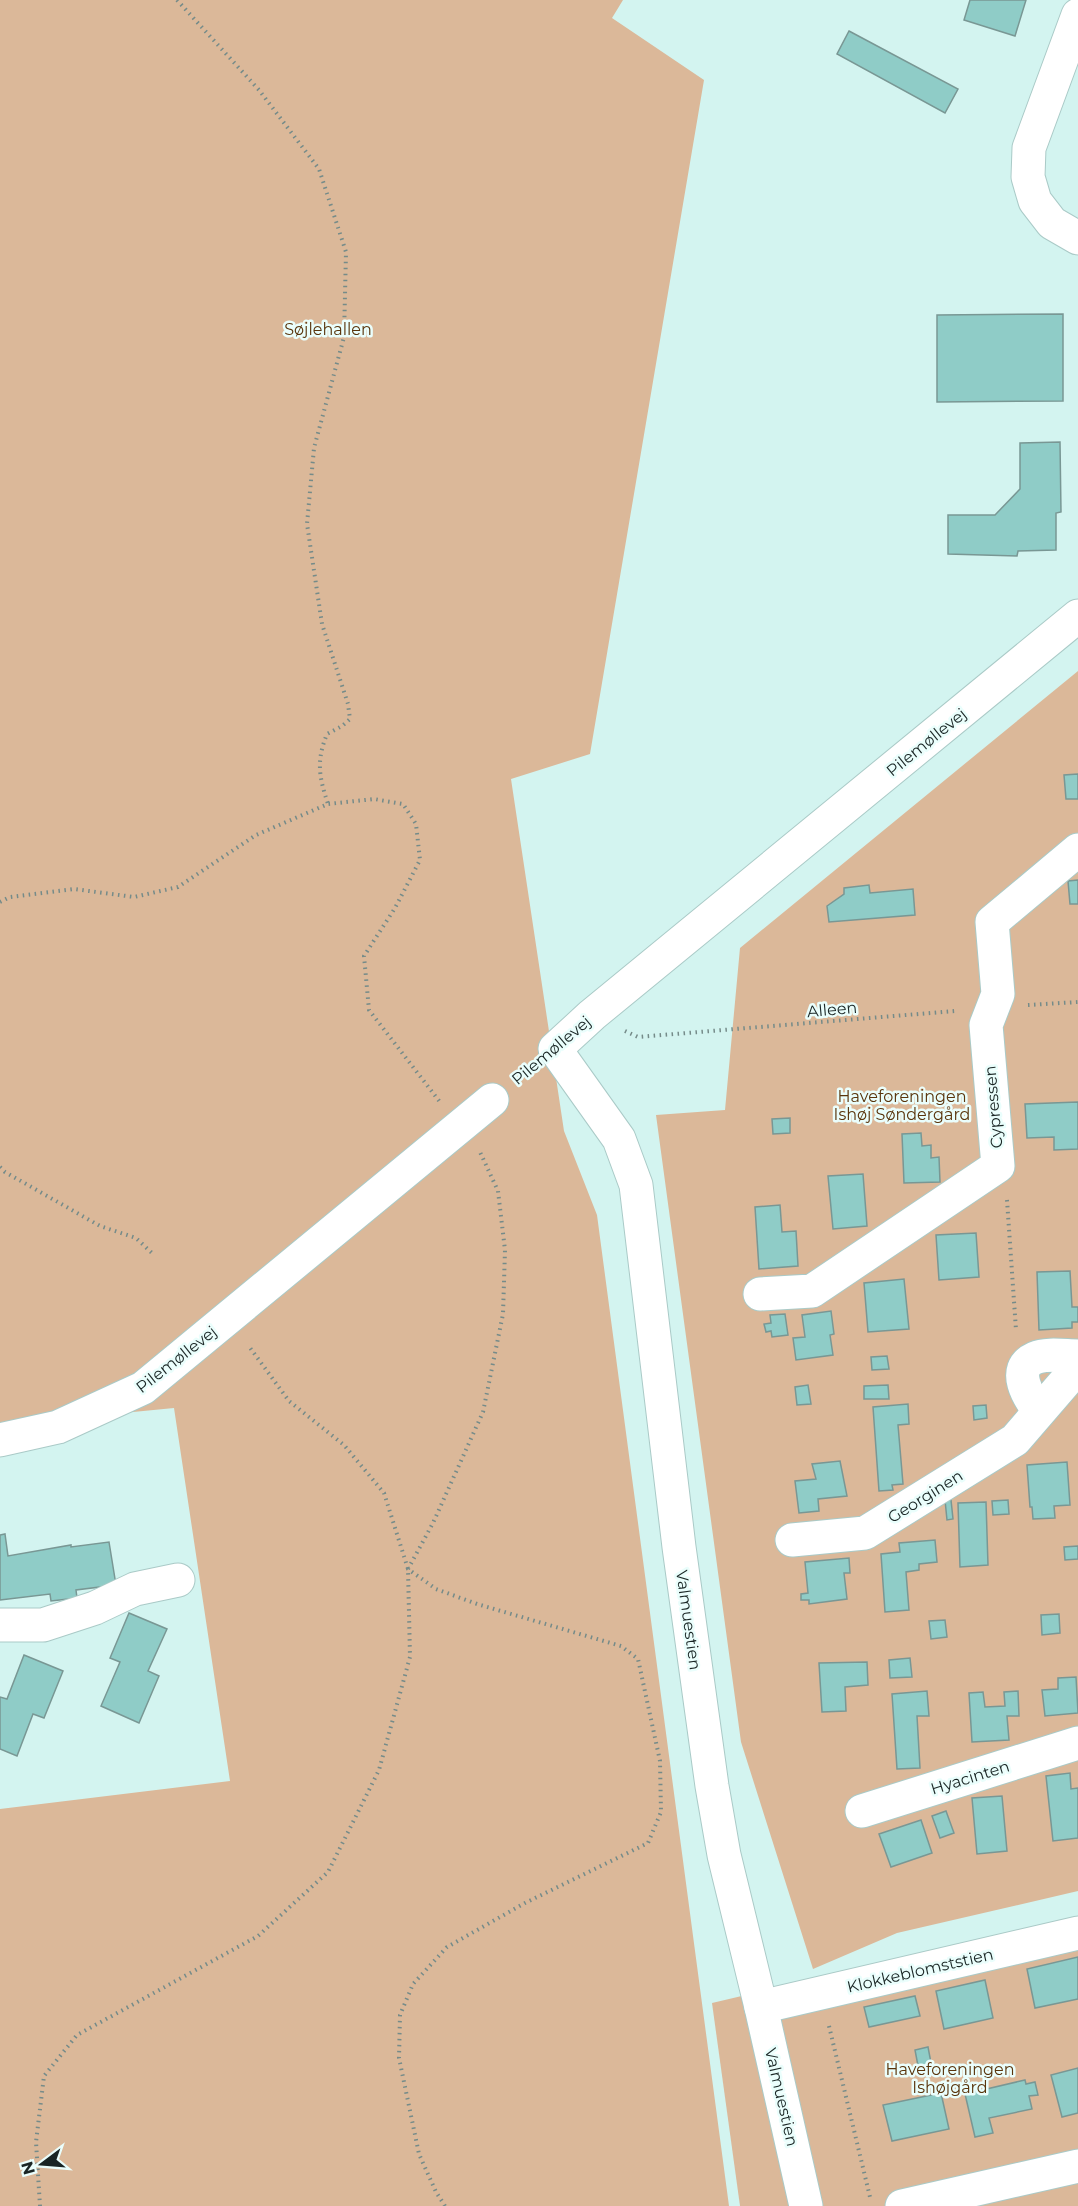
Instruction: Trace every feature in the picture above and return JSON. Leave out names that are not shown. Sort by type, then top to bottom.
[{"type":"street","points":[[1078,15],[1029,148],[1028,177],[1035,201],[1052,223],[1078,238]]},
{"type":"street","name":"Pilemøllevej","points":[[555,1049],[592,1016],[1078,616]]},
{"type":"street","name":"Cypressen","points":[[760,1294],[812,1291],[998,1166],[986,1025],[998,994],[992,922],[1078,850]]},
{"type":"street","name":"Valmuestien","points":[[555,1049],[619,1139],[636,1185],[679,1547],[712,1786],[724,1855],[806,2206]]},
{"type":"street","name":"Pilemøllevej","points":[[0,1440],[58,1427],[143,1388],[492,1100]]},
{"type":"street","points":[[1039,1411],[1028,1396],[1023,1382],[1027,1364],[1034,1358],[1042,1356],[1078,1356]]},
{"type":"street","name":"Georginen","points":[[792,1540],[865,1533],[1015,1440],[1078,1367]]},
{"type":"street","points":[[0,1625],[44,1625],[95,1608],[135,1589],[178,1580]]},
{"type":"street","name":"Hyacinten","points":[[862,1811],[1078,1743]]},
{"type":"street","name":"Klokkeblomststien","points":[[761,2007],[1078,1933]]},
{"type":"street","points":[[902,2206],[1078,2166]]},
{"type":"path","points":[[177,0],[259,90],[320,169],[346,252],[344,337],[314,447],[307,524],[322,624],[348,704],[350,719],[327,734],[321,749],[319,775],[328,804]]},
{"type":"path","points":[[0,902],[10,897],[74,889],[134,897],[178,887],[256,835],[328,804],[374,799],[402,804],[416,824],[420,860],[395,908],[363,956],[369,1010],[478,1148],[498,1191],[505,1250],[503,1314],[483,1412],[433,1523],[408,1569]]},
{"type":"path","name":"Alleen","points":[[592,1016],[638,1036],[1078,1002]]},
{"type":"path","points":[[998,1166],[1005,1176],[1018,1348],[1027,1364]]},
{"type":"path","points":[[0,1167],[100,1226],[136,1238],[153,1254]]},
{"type":"path","points":[[0,1175],[5,1172]]},
{"type":"path","points":[[40,2206],[36,2142],[45,2076],[77,2035],[258,1936],[328,1872],[379,1770],[410,1657],[408,1569],[384,1493],[344,1445],[289,1401],[229,1317]]},
{"type":"path","points":[[408,1569],[436,1589],[477,1604],[621,1646],[630,1652],[638,1659],[660,1761],[661,1812],[648,1843],[525,1903],[447,1947],[413,1984],[400,2015],[399,2058],[419,2154],[445,2206]]},
{"type":"path","points":[[821,1993],[872,2206]]},
{"type":"green space","name":"Søjlehallen","points":[[0,0],[623,0],[612,18],[704,80],[590,754],[511,779],[564,1131],[597,1215],[729,2206],[0,2206],[0,1809],[230,1781],[174,1408],[0,1425]]},
{"type":"green space","name":"Haveforeningen Ishøj Søndergård","points":[[1078,671],[1078,1891],[897,1933],[813,1969],[741,1742],[656,1115],[725,1110],[740,948]]},
{"type":"green space","name":"Haveforeningen Ishøjgård","points":[[1078,1917],[1078,2206],[740,2206],[712,2003]]},
{"type":"building","points":[[970,0],[1026,0],[1015,36],[964,20]]},
{"type":"building","points":[[849,31],[958,89],[945,113],[837,54]]},
{"type":"building","points":[[1063,314],[1063,401],[937,402],[937,315]]},
{"type":"building","points":[[1060,442],[1061,512],[1056,513],[1056,550],[1018,551],[1017,556],[948,554],[948,515],[995,515],[1020,489],[1020,443]]},
{"type":"building","points":[[1078,774],[1078,799],[1066,799],[1064,775]]},
{"type":"building","points":[[1078,880],[1078,904],[1070,904],[1068,881]]},
{"type":"building","points":[[869,885],[870,893],[913,889],[915,915],[829,922],[827,906],[844,894],[844,888]]},
{"type":"building","points":[[1078,1102],[1078,1149],[1054,1150],[1054,1137],[1027,1138],[1025,1104]]},
{"type":"building","points":[[790,1118],[790,1133],[773,1134],[772,1119]]},
{"type":"building","points":[[921,1133],[922,1146],[931,1145],[931,1158],[939,1157],[940,1182],[904,1183],[902,1134]]},
{"type":"building","points":[[863,1174],[867,1226],[833,1229],[828,1176]]},
{"type":"building","points":[[780,1205],[782,1232],[796,1231],[798,1266],[759,1269],[755,1207]]},
{"type":"building","points":[[976,1233],[979,1277],[939,1280],[936,1235]]},
{"type":"building","points":[[1070,1271],[1072,1307],[1078,1307],[1078,1322],[1072,1322],[1072,1328],[1039,1330],[1037,1272]]},
{"type":"building","points":[[904,1279],[909,1329],[868,1332],[864,1283]]},
{"type":"building","points":[[831,1311],[834,1334],[830,1335],[833,1355],[796,1360],[793,1338],[805,1337],[802,1315]]},
{"type":"building","points":[[785,1314],[788,1335],[772,1337],[771,1331],[766,1332],[764,1324],[771,1323],[770,1315]]},
{"type":"building","points":[[887,1356],[889,1369],[872,1370],[871,1357]]},
{"type":"building","points":[[808,1385],[811,1404],[797,1405],[795,1387]]},
{"type":"building","points":[[888,1385],[889,1399],[864,1399],[864,1386]]},
{"type":"building","points":[[908,1404],[909,1424],[898,1425],[903,1484],[892,1485],[893,1490],[879,1491],[873,1407]]},
{"type":"building","points":[[986,1405],[987,1418],[974,1420],[973,1406]]},
{"type":"building","points":[[840,1461],[847,1496],[818,1499],[819,1511],[799,1513],[795,1481],[816,1479],[812,1464]]},
{"type":"building","points":[[1067,1462],[1070,1505],[1054,1506],[1055,1518],[1033,1519],[1027,1465]]},
{"type":"building","points":[[945,1500],[951,1500],[953,1519],[947,1520]]},
{"type":"building","points":[[1008,1500],[1009,1514],[993,1515],[992,1501]]},
{"type":"building","points":[[986,1502],[988,1565],[960,1567],[958,1503]]},
{"type":"building","points":[[5,1534],[8,1556],[71,1545],[71,1547],[109,1542],[116,1585],[76,1590],[77,1598],[51,1601],[50,1594],[0,1600],[0,1535]]},
{"type":"building","points":[[935,1540],[937,1562],[919,1564],[919,1570],[906,1572],[909,1610],[885,1612],[881,1554],[900,1552],[899,1543]]},
{"type":"building","points":[[1078,1546],[1078,1559],[1065,1560],[1064,1547]]},
{"type":"building","points":[[849,1558],[850,1573],[844,1573],[847,1599],[809,1604],[809,1600],[801,1600],[801,1594],[808,1593],[805,1562]]},
{"type":"building","points":[[129,1613],[167,1629],[148,1671],[159,1676],[139,1723],[101,1706],[120,1662],[110,1658]]},
{"type":"building","points":[[1059,1614],[1060,1633],[1042,1635],[1041,1615]]},
{"type":"building","points":[[945,1620],[947,1637],[931,1639],[929,1621]]},
{"type":"building","points":[[24,1655],[63,1671],[44,1718],[33,1714],[17,1756],[0,1749],[0,1697],[7,1699]]},
{"type":"building","points":[[910,1658],[912,1677],[890,1678],[889,1660]]},
{"type":"building","points":[[867,1662],[868,1685],[845,1687],[846,1711],[822,1712],[819,1663]]},
{"type":"building","points":[[1076,1677],[1078,1713],[1045,1716],[1042,1690],[1058,1689],[1058,1678]]},
{"type":"building","points":[[927,1691],[929,1716],[917,1716],[920,1768],[897,1769],[892,1694]]},
{"type":"building","points":[[1018,1691],[1019,1716],[1007,1716],[1009,1740],[972,1742],[969,1693],[983,1692],[985,1707],[1005,1706],[1004,1692]]},
{"type":"building","points":[[1070,1773],[1071,1789],[1078,1788],[1078,1838],[1053,1841],[1046,1776]]},
{"type":"building","points":[[1002,1796],[1007,1851],[977,1854],[972,1798]]},
{"type":"building","points":[[946,1811],[954,1833],[940,1838],[932,1816]]},
{"type":"building","points":[[921,1820],[932,1853],[891,1867],[879,1834]]},
{"type":"building","points":[[1078,1957],[1078,1999],[1035,2008],[1027,1969]]},
{"type":"building","points":[[985,1980],[993,2018],[944,2029],[936,1991]]},
{"type":"building","points":[[915,1996],[920,2016],[869,2027],[864,2007]]},
{"type":"building","points":[[928,2047],[932,2068],[919,2071],[915,2050]]},
{"type":"building","points":[[1078,2068],[1078,2113],[1062,2117],[1051,2075]]},
{"type":"building","points":[[1025,2080],[1026,2084],[1035,2082],[1038,2095],[1029,2096],[1032,2109],[989,2118],[993,2133],[975,2137],[965,2094]]},
{"type":"building","points":[[941,2093],[949,2129],[892,2141],[883,2105]]}]
